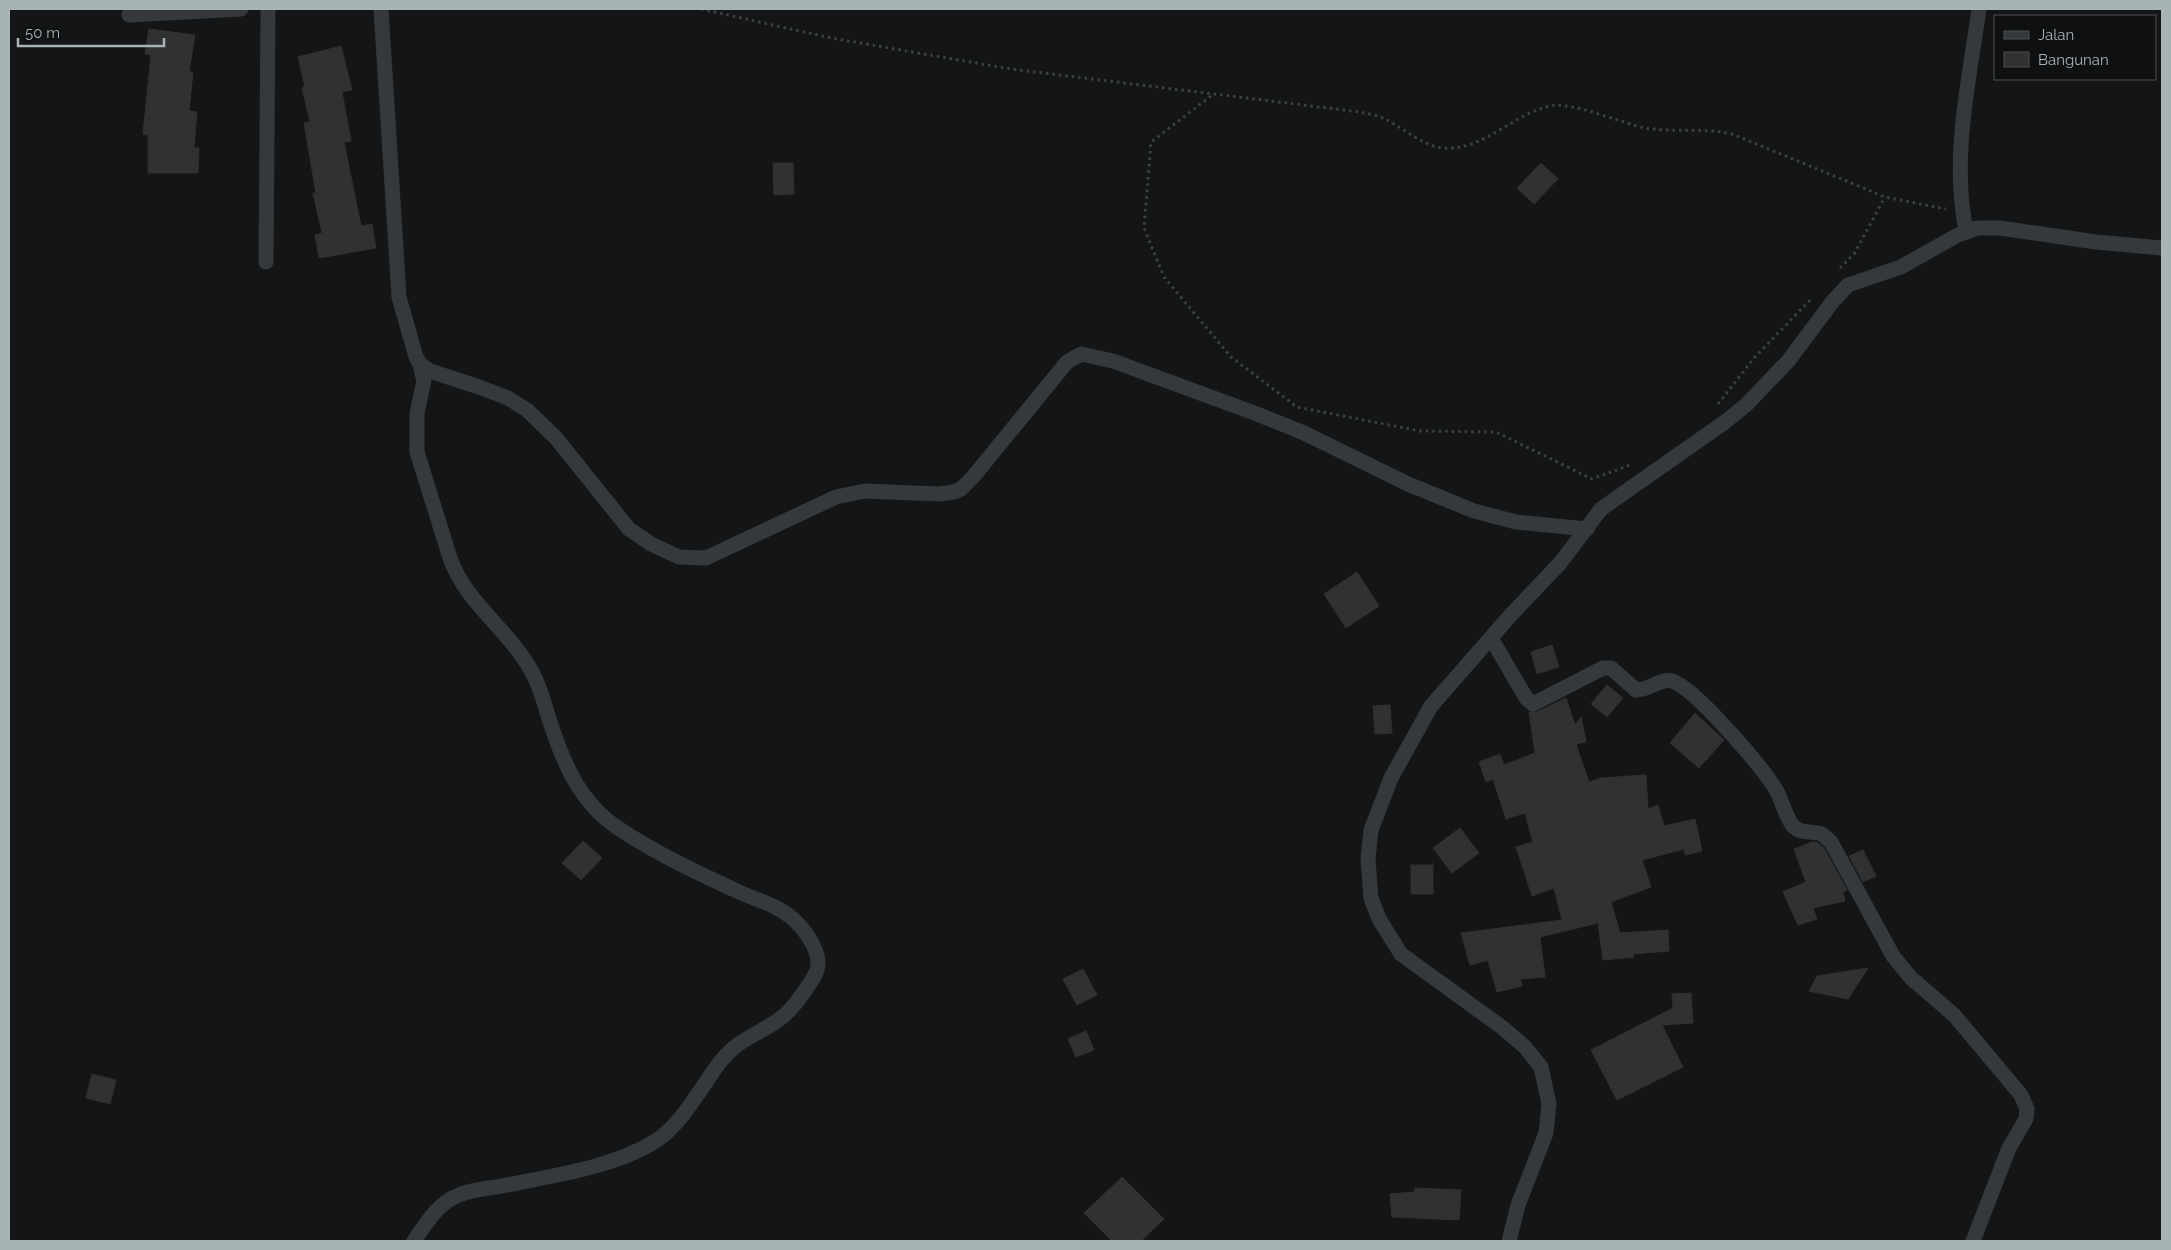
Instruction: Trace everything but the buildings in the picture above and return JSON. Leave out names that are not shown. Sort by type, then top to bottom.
[{"type":"street","points":[[130,15],[242,9]]},
{"type":"street","points":[[266,262],[268,9]]},
{"type":"street","points":[[381,9],[399,297],[409,338],[420,364],[424,381],[418,413],[417,452],[452,565],[468,594],[528,664],[539,686],[556,741],[575,783],[597,811],[619,829],[687,867],[774,907],[792,918],[806,934],[818,959],[814,978],[789,1012],[736,1044],[676,1123],[655,1142],[618,1158],[583,1168],[462,1194],[442,1205],[431,1216],[414,1241]]},
{"type":"street","points":[[1966,230],[1962,213],[1961,144],[1978,9]]},
{"type":"street","points":[[1510,1241],[1518,1205],[1538,1158],[1546,1133],[1549,1104],[1541,1067],[1530,1052],[1503,1028],[1401,954],[1374,907],[1368,859],[1370,830],[1388,786],[1408,746],[1441,693],[1561,562],[1602,509],[1725,422],[1761,391],[1789,360],[1839,293],[1848,286],[1901,267],[1966,230],[1988,227],[2096,242],[2162,248]]},
{"type":"street","points":[[420,364],[430,371],[470,383],[508,398],[527,410],[556,438],[629,529],[651,544],[679,557],[706,558],[714,555],[823,501],[852,492],[879,490],[940,494],[961,489],[1067,362],[1081,354],[1113,361],[1257,414],[1304,433],[1408,484],[1474,511],[1516,522],[1587,529]]},
{"type":"street","points":[[1492,638],[1526,698],[1533,704],[1603,668],[1611,668],[1636,690],[1643,691],[1664,681],[1672,681],[1730,731],[1763,770],[1776,790],[1792,825],[1797,829],[1822,834],[1831,842],[1893,956],[1911,978],[1954,1015],[2021,1095],[2027,1109],[2026,1118],[2008,1148],[1973,1241]]},
{"type":"path","points":[[701,9],[831,38],[1012,69],[1360,112],[1383,118],[1430,145],[1443,148],[1463,147],[1482,140],[1538,109],[1553,105],[1574,108],[1646,128],[1681,131],[1714,130],[1732,134],[1886,197],[1962,213]]},
{"type":"path","points":[[1211,95],[1151,142],[1144,228],[1164,277],[1231,357],[1298,407],[1420,430],[1496,432],[1592,479],[1635,463]]},
{"type":"path","points":[[1835,274],[1854,254],[1886,197]]},
{"type":"path","points":[[1715,408],[1754,358],[1816,294]]}]
